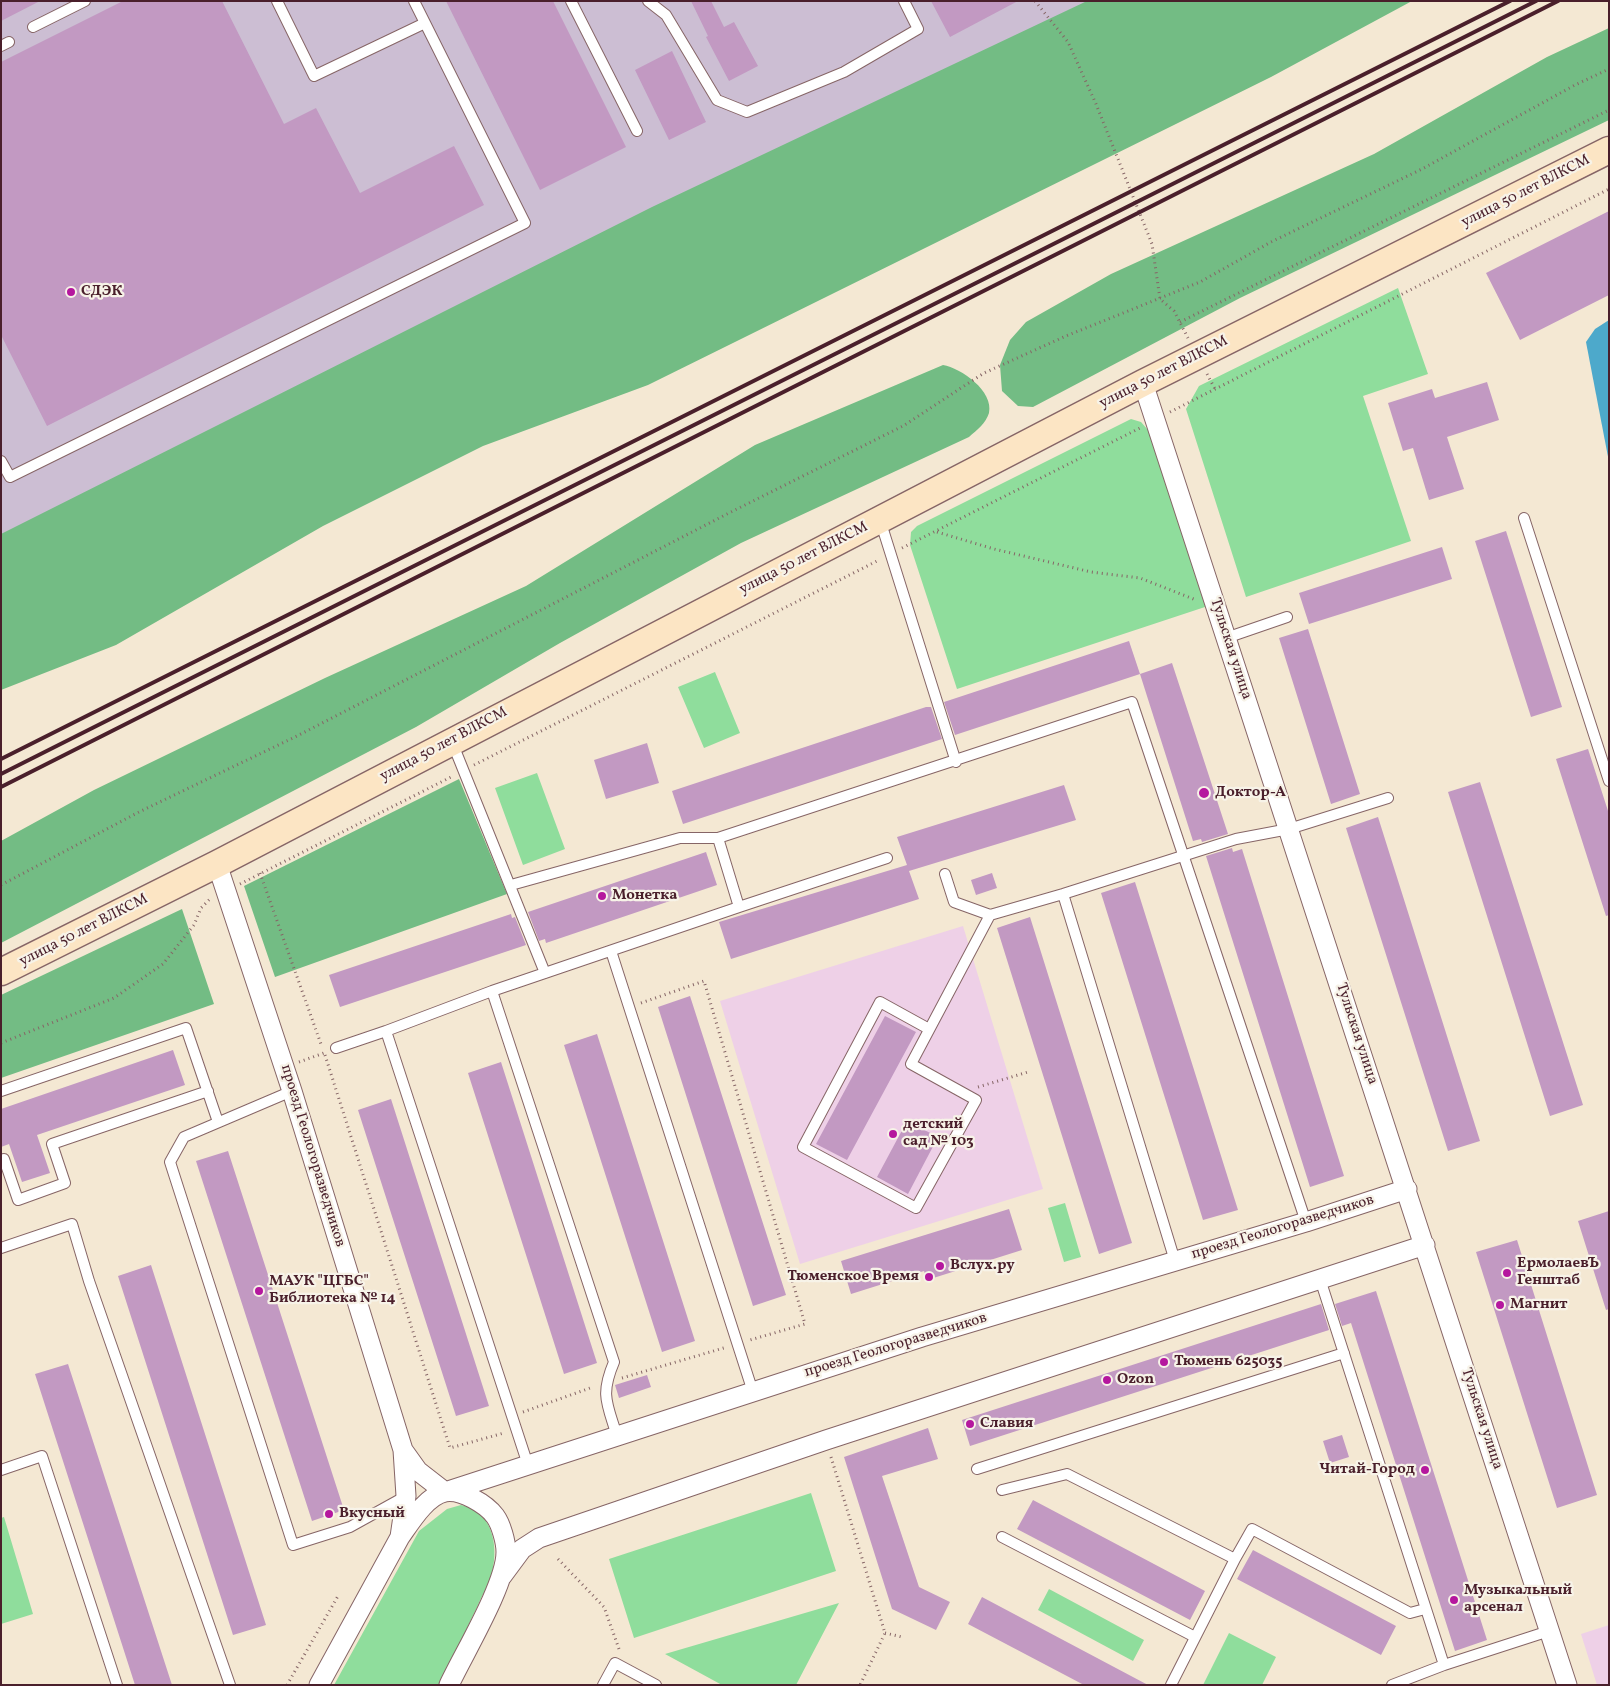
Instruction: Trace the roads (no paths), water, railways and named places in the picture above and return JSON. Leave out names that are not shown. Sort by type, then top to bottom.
[{"type":"street","name":"улица 50 лет ВЛКСМ","points":[[1,972],[217,864],[1143,383],[1609,150]]},
{"type":"street","name":"Тульская улица","points":[[1143,383],[1567,1685]]},
{"type":"street","name":"проезд Геологоразведчиков","points":[[217,864],[285,1068],[403,1450],[406,1496],[400,1537]]},
{"type":"street","name":"проезд Геологоразведчиков","points":[[403,1450],[418,1471],[445,1492],[922,1337],[1306,1222],[1407,1189]]},
{"type":"street","points":[[449,1685],[502,1576],[522,1549],[539,1538],[826,1440],[1425,1245]]},
{"type":"street","points":[[319,1685],[400,1537],[414,1516],[427,1502],[445,1492],[463,1494],[480,1503],[496,1516],[506,1552],[502,1576]]},
{"type":"lane","points":[[34,27],[85,1]]},
{"type":"lane","points":[[277,1],[314,76],[425,23]]},
{"type":"lane","points":[[1,461],[6,479],[525,223],[414,1]]},
{"type":"lane","points":[[571,1],[637,131]]},
{"type":"lane","points":[[648,1],[666,15],[718,100],[747,112],[844,72],[918,28],[904,1]]},
{"type":"lane","points":[[1524,518],[1609,781]]},
{"type":"lane","points":[[879,520],[956,762]]},
{"type":"lane","points":[[1226,638],[1287,618]]},
{"type":"lane","points":[[511,885],[680,838],[718,838],[956,762],[1132,702],[1306,1222]]},
{"type":"lane","points":[[452,741],[545,973]]},
{"type":"lane","points":[[945,874],[954,902],[990,915],[1236,839],[1289,830],[1388,798]]},
{"type":"lane","points":[[718,838],[739,907]]},
{"type":"lane","points":[[336,1048],[492,991],[887,858]]},
{"type":"lane","points":[[1063,894],[1176,1260]]},
{"type":"lane","points":[[929,1029],[880,1002],[803,1147],[916,1208],[976,1100],[911,1064],[990,915]]},
{"type":"lane","points":[[611,950],[753,1392]]},
{"type":"lane","points":[[492,991],[614,1362],[606,1382],[604,1394],[617,1436]]},
{"type":"lane","points":[[1,1091],[186,1028],[218,1122]]},
{"type":"lane","points":[[386,1031],[528,1465]]},
{"type":"lane","points":[[1,1160],[4,1159],[18,1200],[65,1183],[52,1144],[208,1091]]},
{"type":"lane","points":[[292,1091],[184,1137],[170,1162],[293,1545],[350,1527],[406,1496]]},
{"type":"lane","points":[[1,1248],[72,1224],[230,1685]]},
{"type":"lane","points":[[1320,1279],[1444,1665]]},
{"type":"lane","points":[[977,1469],[1344,1353]]},
{"type":"lane","points":[[1,1470],[42,1456],[117,1685]]},
{"type":"lane","points":[[1002,1490],[1067,1474],[1235,1559]]},
{"type":"lane","points":[[1171,1685],[1252,1528],[1410,1613],[1425,1609]]},
{"type":"lane","points":[[1002,1537],[1195,1637]]},
{"type":"lane","points":[[1392,1685],[1444,1665],[1549,1631]]},
{"type":"lane","points":[[603,1685],[615,1663],[656,1685]]},
{"type":"water","points":[[1609,320],[1609,462],[1586,342],[1595,329]]},
{"type":"railway","points":[[1,759],[1510,1]]},
{"type":"railway","points":[[1,774],[1536,1]]},
{"type":"railway","points":[[1,787],[1558,1]]},
{"type":"place","name":"СДЭК","points":[[71,292]]},
{"type":"place","name":"Доктор-А","points":[[1204,793]]},
{"type":"place","name":"Монетка","points":[[602,896]]},
{"type":"place","name":"детский сад № 103","points":[[893,1134]]},
{"type":"place","name":"Вслух.ру","points":[[940,1266]]},
{"type":"place","name":"ЕрмолаевЪ Генштаб","points":[[1507,1273]]},
{"type":"place","name":"Тюменское Время","points":[[929,1277]]},
{"type":"place","name":"МАУК \"ЦГБС\" Библиотека № 14","points":[[259,1291]]},
{"type":"place","name":"Магнит","points":[[1500,1305]]},
{"type":"place","name":"Тюмень 625035","points":[[1164,1362]]},
{"type":"place","name":"Ozon","points":[[1107,1380]]},
{"type":"place","name":"Славия","points":[[970,1424]]},
{"type":"place","name":"Читай-Город","points":[[1425,1470]]},
{"type":"place","name":"Вкусный","points":[[329,1514]]},
{"type":"place","name":"Музыкальный арсенал","points":[[1454,1600]]}]
